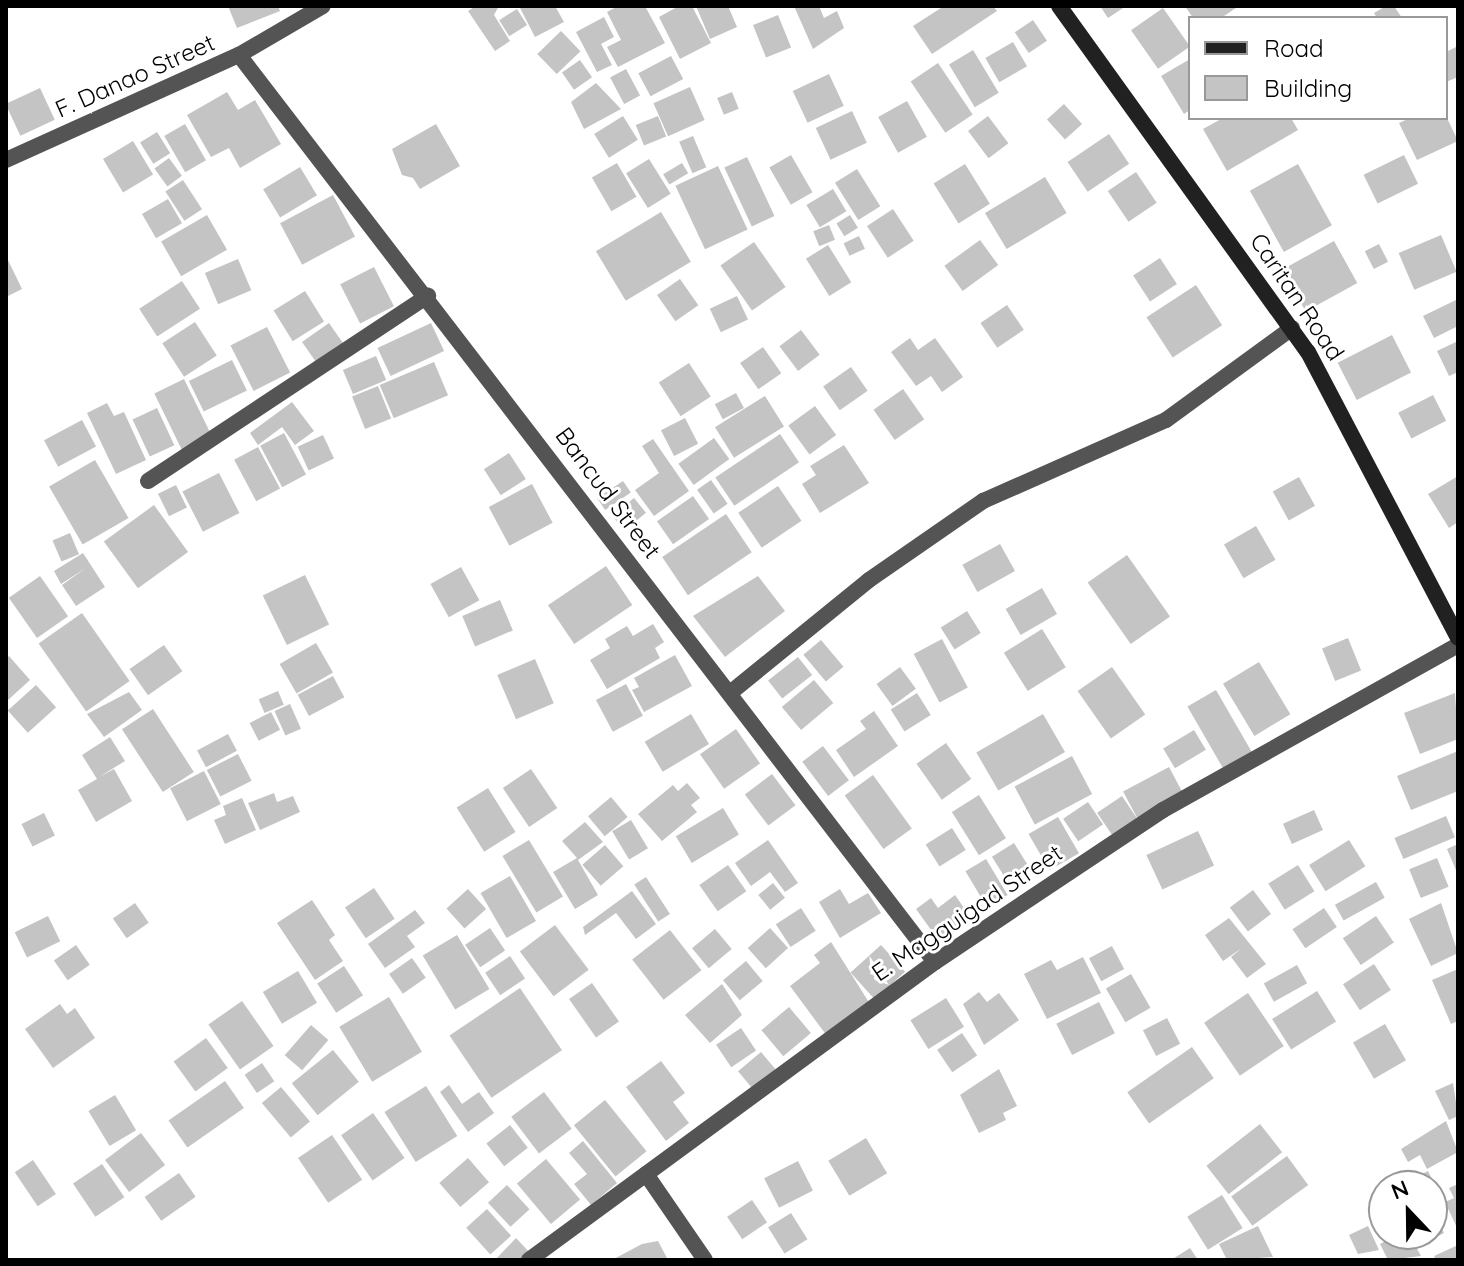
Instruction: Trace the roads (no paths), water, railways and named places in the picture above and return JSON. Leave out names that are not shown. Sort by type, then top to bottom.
[{"type":"main road","name":"Caritan Road","points":[[1059,6],[1292,328],[1356,434],[1458,638]]},
{"type":"street","name":"F. Danao Street","points":[[6,160],[239,55],[323,6]]},
{"type":"street","name":"Bancud Street","points":[[239,55],[428,296],[935,962]]},
{"type":"street","points":[[148,481],[428,296]]},
{"type":"street","points":[[730,693],[869,580],[983,501],[1166,420],[1292,328]]},
{"type":"street","name":"E. Magguigad Street","points":[[529,1260],[935,962],[1163,810],[1458,645]]},
{"type":"street","points":[[646,1174],[705,1260]]}]
